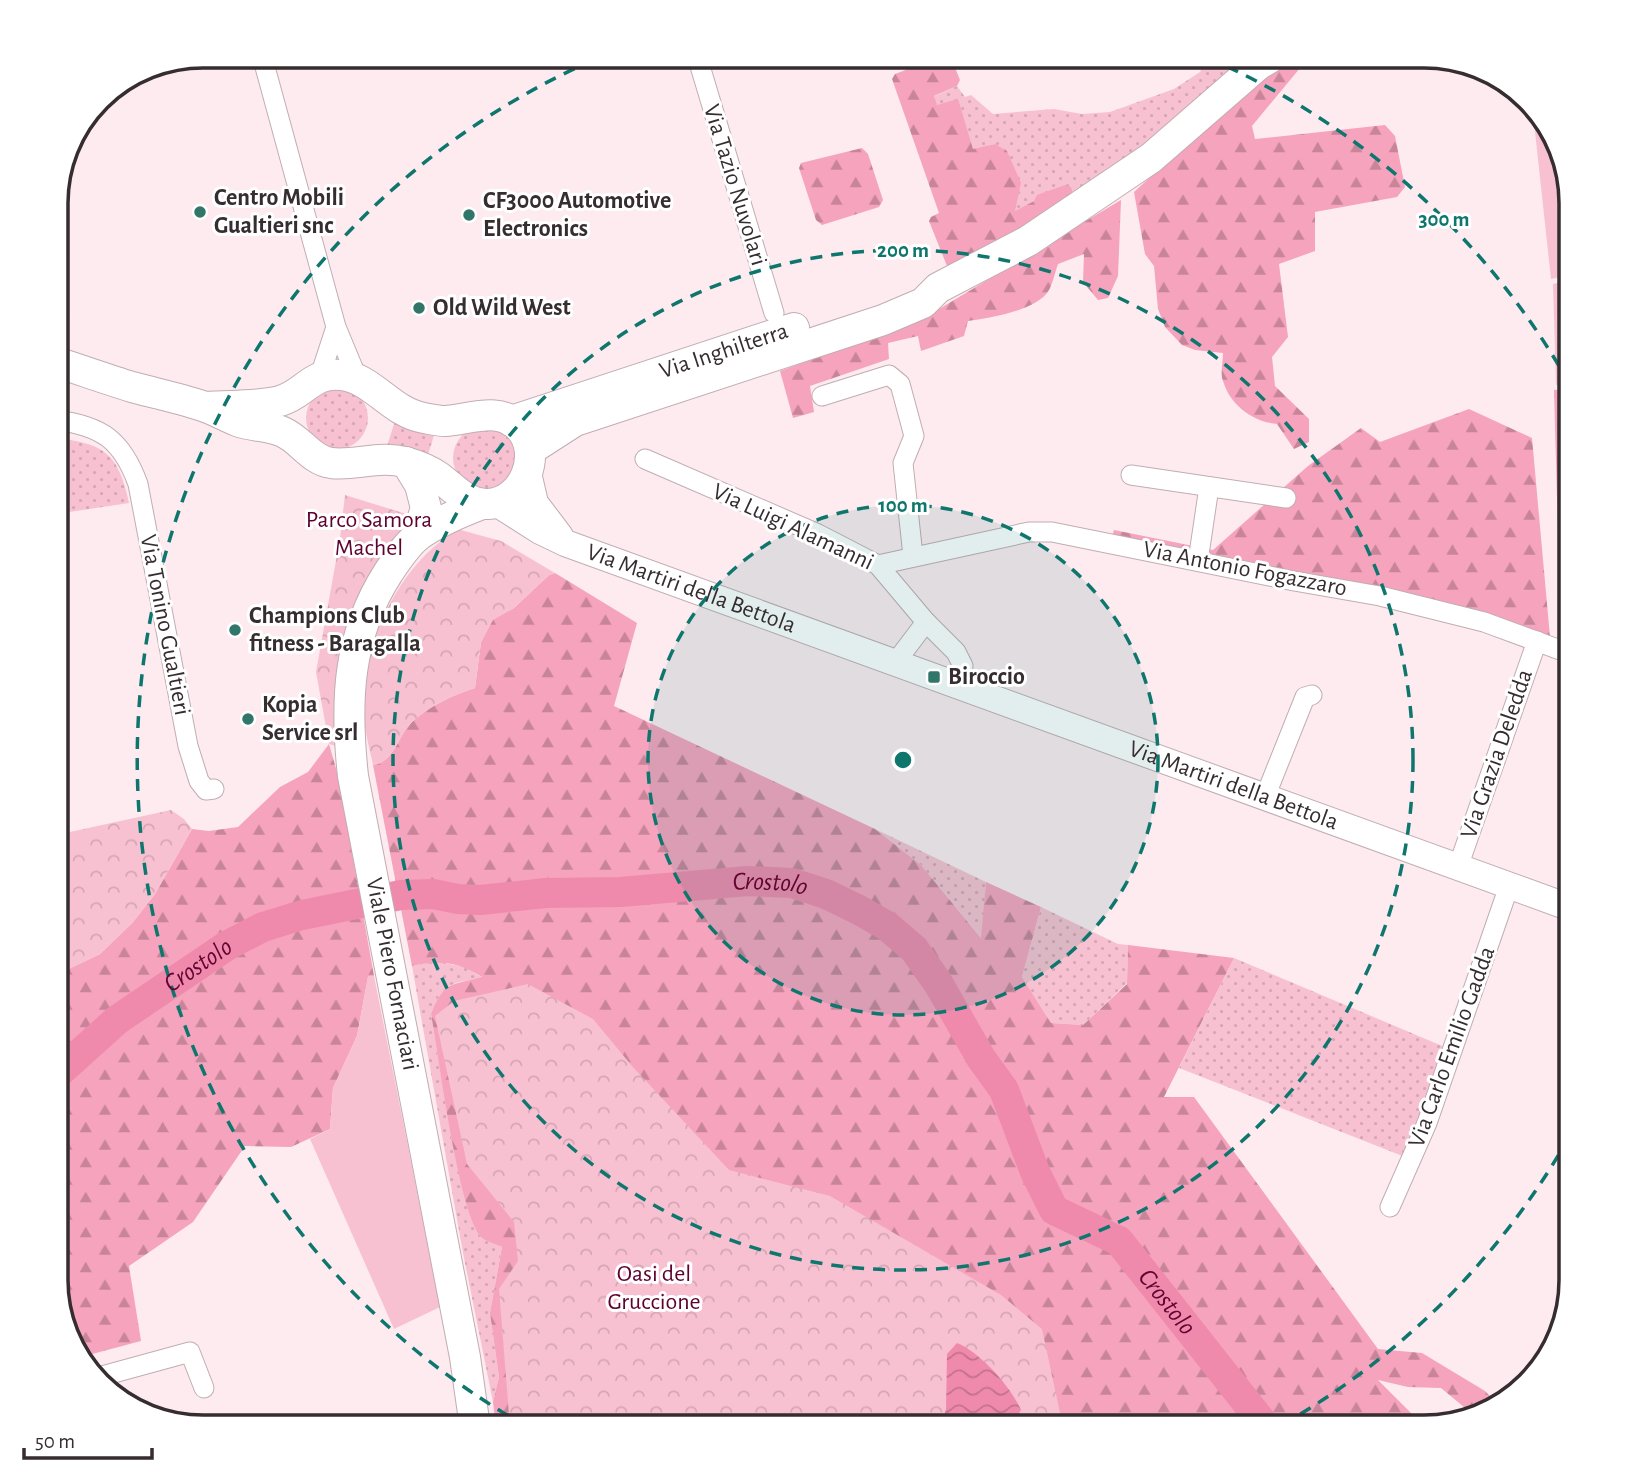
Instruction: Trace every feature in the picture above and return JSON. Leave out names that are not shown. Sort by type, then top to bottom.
[{"type":"main road","name":"Via Inghilterra","points":[[529,462],[575,421],[883,320],[923,303],[939,288],[1028,241],[1152,158],[1255,68]]},
{"type":"main road","name":"Via Inghilterra","points":[[512,421],[917,288],[939,288]]},
{"type":"main road","name":"Via Martiri della Bettola","points":[[69,366],[131,387],[206,407],[239,422],[284,432],[312,455],[330,463],[370,459],[406,462],[430,471],[469,501],[489,503],[565,543],[1559,904]]},
{"type":"main road","name":"Via Martiri della Bettola","points":[[206,407],[265,404],[283,400],[310,383],[342,375],[358,380],[401,410],[420,418],[444,421],[480,415],[498,416],[512,421],[520,427],[535,503],[565,543]]},
{"type":"main road","points":[[299,442],[293,418],[295,404],[310,383]]},
{"type":"main road","name":"Viale Piero Fornaciari","points":[[406,462],[420,485],[426,508],[417,536],[393,566],[366,613],[353,661],[348,733],[353,776],[465,1357],[473,1415]]},
{"type":"main road","points":[[489,503],[512,493],[529,462]]},
{"type":"main road","name":"Viale Piero Fornaciari","points":[[417,536],[489,503]]},
{"type":"street","points":[[265,68],[336,327],[358,380]]},
{"type":"street","name":"Via Tazio Nuvolari","points":[[701,68],[774,313]]},
{"type":"street","points":[[310,383],[336,327]]},
{"type":"street","points":[[822,396],[889,375],[900,384],[914,436],[903,463],[913,556]]},
{"type":"street","name":"Via Tonino Gualtieri","points":[[69,422],[99,430],[122,451],[131,465],[138,484],[188,746],[199,781],[206,790],[214,789]]},
{"type":"street","name":"Via Luigi Alamanni","points":[[645,459],[818,534],[878,565],[926,622],[956,652],[963,666],[960,687]]},
{"type":"street","points":[[1131,475],[1286,498]]},
{"type":"street","points":[[1198,561],[1209,487]]},
{"type":"street","name":"Via Antonio Fogazzaro","points":[[878,565],[1040,531],[1077,535],[1380,596],[1478,620],[1558,649]]},
{"type":"street","points":[[895,663],[926,622]]},
{"type":"street","name":"Via Grazia Deledda","points":[[1458,867],[1537,640]]},
{"type":"street","points":[[1265,797],[1305,697],[1312,695]]},
{"type":"street","name":"Via Carlo Emilio Gadda","points":[[1390,1207],[1427,1123],[1509,886]]},
{"type":"street","points":[[108,1375],[190,1352],[204,1388]]},
{"type":"green space","points":[[911,68],[955,68],[960,80],[957,86],[934,96],[937,105],[957,99],[959,101],[973,149],[995,144],[1007,151],[1021,183],[1015,211],[1034,201],[1037,195],[1065,185],[1071,187],[1074,199],[953,268],[947,266],[929,221],[939,213],[892,79],[895,74]]},
{"type":"green space","points":[[1202,68],[1240,68],[1151,145],[1074,199],[1034,201],[1014,212],[995,144],[973,150],[959,101],[957,99],[937,106],[933,97],[957,86],[965,97],[971,95],[993,114],[1054,109],[1082,114],[1110,112],[1174,89],[1200,72]]},
{"type":"green space","points":[[1273,68],[1300,68],[1252,126],[1255,139],[1385,125],[1395,136],[1405,187],[1397,197],[1315,212],[1315,251],[1279,264],[1288,337],[1272,357],[1275,386],[1309,419],[1309,442],[1294,449],[1277,424],[1251,416],[1231,398],[1222,378],[1223,353],[1195,350],[1182,345],[1165,327],[1158,309],[1154,266],[1145,254],[1134,192],[1264,73]]},
{"type":"green space","points":[[1534,126],[1549,151],[1558,185],[1558,278],[1551,279]]},
{"type":"green space","points":[[862,148],[868,154],[883,200],[879,207],[822,225],[816,220],[799,168],[801,163]]},
{"type":"green space","points":[[1121,200],[1118,276],[1108,298],[1098,300],[1083,282],[1084,254],[1058,264],[1049,290],[1043,297],[1024,308],[968,321],[964,336],[921,351],[918,336],[888,343],[889,359],[810,386],[814,412],[793,418],[780,371],[919,321]]},
{"type":"green space","points":[[1558,283],[1558,385],[1556,385],[1553,284]]},
{"type":"green space","points":[[337,387],[349,389],[359,396],[366,406],[366,430],[359,440],[349,447],[337,449],[325,447],[315,440],[308,430],[306,418],[308,406],[315,396],[325,389]]},
{"type":"green space","points":[[1554,390],[1558,390],[1558,546]]},
{"type":"green space","points":[[1469,409],[1532,438],[1550,637],[1110,542],[1114,530],[1213,550],[1308,466],[1361,428],[1380,442]]},
{"type":"green space","points":[[395,421],[435,432],[428,455],[387,446]]},
{"type":"green space","points":[[485,426],[508,435],[517,458],[508,481],[485,490],[462,481],[453,458],[462,435]]},
{"type":"green space","points":[[69,440],[87,444],[107,454],[120,473],[129,503],[69,512]]},
{"type":"green space","name":"Parco Samora Machel","points":[[345,495],[416,517],[397,543],[340,747],[329,744],[316,672]]},
{"type":"green space","name":"Parco Samora Machel","points":[[457,529],[501,541],[555,573],[549,575],[514,608],[493,620],[481,642],[475,688],[442,702],[419,716],[407,727],[391,754],[373,765],[363,710],[364,684],[372,646],[387,610],[406,578],[426,554]]},
{"type":"green space","points":[[555,573],[637,623],[614,706],[875,829],[921,865],[981,938],[986,882],[1041,907],[1022,977],[1051,1023],[1083,1025],[1127,984],[1128,945],[1234,958],[1164,1097],[1194,1097],[1378,1349],[1422,1353],[1491,1397],[1465,1408],[1441,1388],[1408,1387],[1378,1380],[1413,1415],[495,1415],[493,1402],[499,1377],[490,1313],[502,1247],[482,1238],[473,1224],[465,1200],[450,1133],[431,1014],[440,995],[450,986],[482,977],[465,968],[448,964],[412,966],[373,765],[391,754],[407,727],[419,716],[458,694],[475,688],[481,642],[493,619],[514,608],[549,575]]},
{"type":"green space","points":[[329,744],[339,779],[374,976],[368,977],[357,1036],[333,1088],[330,1129],[291,1147],[245,1146],[193,1222],[129,1266],[141,1341],[91,1354],[75,1323],[69,1289],[69,969],[100,954],[133,922],[155,894],[192,829],[209,831],[238,827],[280,787],[308,772]]},
{"type":"green space","points":[[171,810],[192,829],[155,894],[133,922],[100,954],[69,969],[69,832]]},
{"type":"green space","points":[[875,829],[986,882],[982,939],[921,865]]},
{"type":"green space","points":[[1041,907],[1118,944],[1128,945],[1127,983],[1083,1025],[1051,1023],[1022,977]]},
{"type":"green space","points":[[1234,958],[1447,1048],[1405,1157],[1179,1068]]},
{"type":"green space","points":[[434,961],[465,967],[483,978],[449,986],[435,1003],[431,1014],[451,1133],[466,1200],[482,1238],[502,1247],[490,1313],[499,1377],[493,1402],[463,1253],[412,966]]},
{"type":"green space","points":[[368,976],[374,976],[440,1307],[394,1329],[310,1139],[330,1129],[333,1088],[357,1036]]},
{"type":"green space","name":"Oasi del Gruccione","points":[[528,984],[593,1019],[632,1066],[729,1170],[830,1196],[1001,1295],[1042,1329],[1060,1415],[509,1415],[499,1289],[518,1261],[514,1222],[467,1164],[435,1016],[454,1001]]},
{"type":"water","points":[[957,1343],[985,1362],[1016,1401],[1021,1410],[1018,1415],[944,1415],[947,1354]]},
{"type":"waterway","name":"Crostolo","points":[[69,1063],[117,1020],[228,945],[263,927],[302,915],[401,895],[433,894],[480,900],[546,893],[620,892],[748,881],[792,883],[826,894],[859,910],[887,926],[914,949],[938,983],[981,1058],[1004,1090],[1035,1172],[1054,1210],[1119,1241],[1257,1415]]},
{"type":"place","name":"Centro Mobili Gualtieri snc","points":[[200,212]]},
{"type":"place","name":"CF3000 Automotive Electronics","points":[[469,215]]},
{"type":"place","name":"Old Wild West","points":[[419,308]]},
{"type":"place","name":"Champions Club fitness - Baragalla","points":[[235,630]]},
{"type":"place","name":"Biroccio","points":[[934,677]]},
{"type":"place","name":"Kopia Service srl","points":[[248,719]]}]
